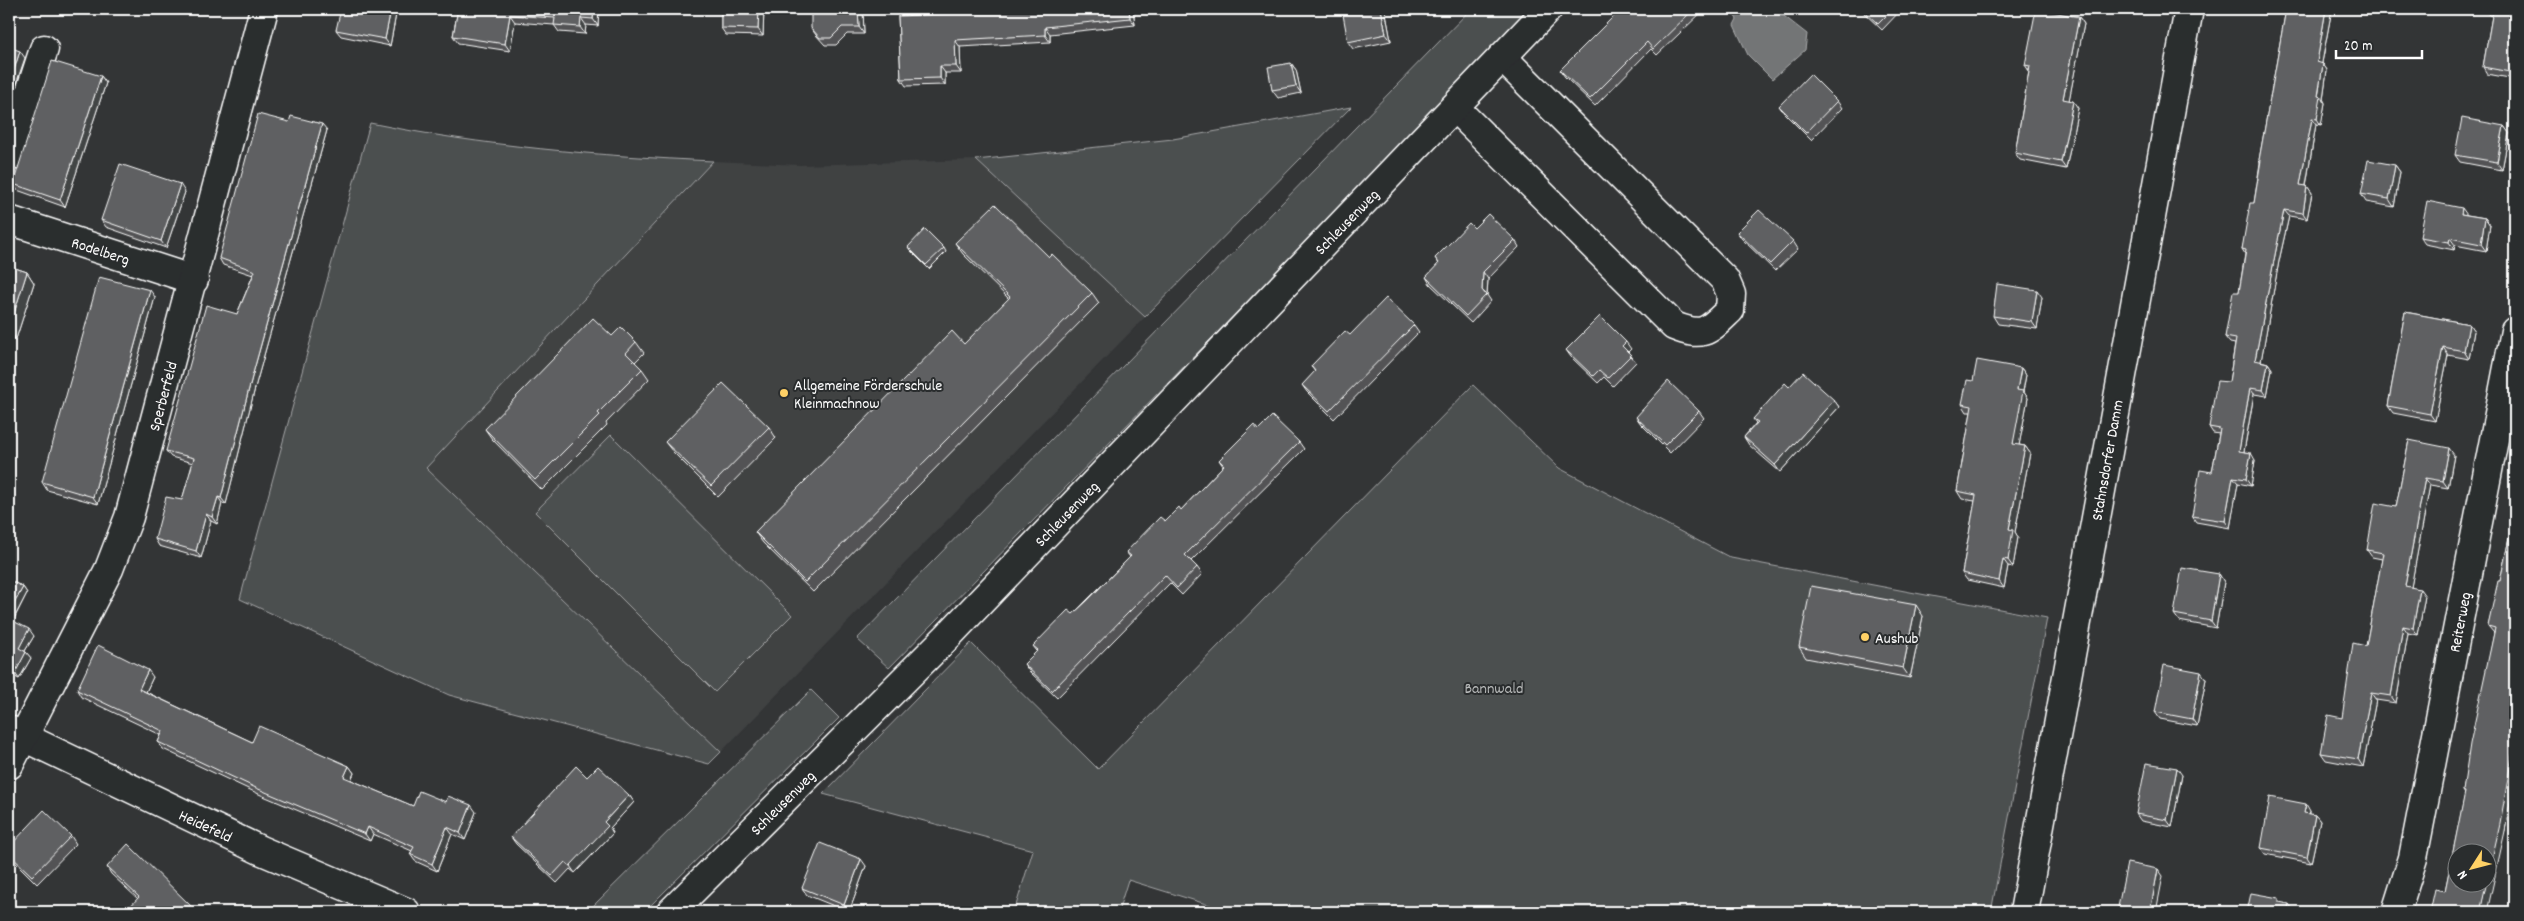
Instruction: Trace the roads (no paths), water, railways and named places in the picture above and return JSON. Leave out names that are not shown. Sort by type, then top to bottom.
[{"type":"street","name":"Sperberfeld","points":[[9,765],[16,734],[110,569],[129,517],[194,280],[264,9]]},
{"type":"street","name":"Schleusenweg","points":[[671,912],[947,637],[1548,9]]},
{"type":"street","name":"Stahnsdorfer Damm","points":[[2024,912],[2189,9]]},
{"type":"street","points":[[9,157],[44,49]]},
{"type":"street","points":[[1455,108],[1674,326],[1693,333],[1707,331],[1730,310],[1731,294],[1726,280],[1502,56]]},
{"type":"street","name":"Rodelberg","points":[[9,220],[194,280]]},
{"type":"street","name":"Reiterweg","points":[[2396,912],[2414,858],[2515,331]]},
{"type":"street","name":"Heidefeld","points":[[16,734],[260,850],[406,912]]},
{"type":"place","name":"Allgemeine Förderschule Kleinmachnow","points":[[784,393]]},
{"type":"place","name":"Aushub","points":[[1865,637]]},
{"type":"park label","name":"Bannwald","points":[[1494,687]]}]
